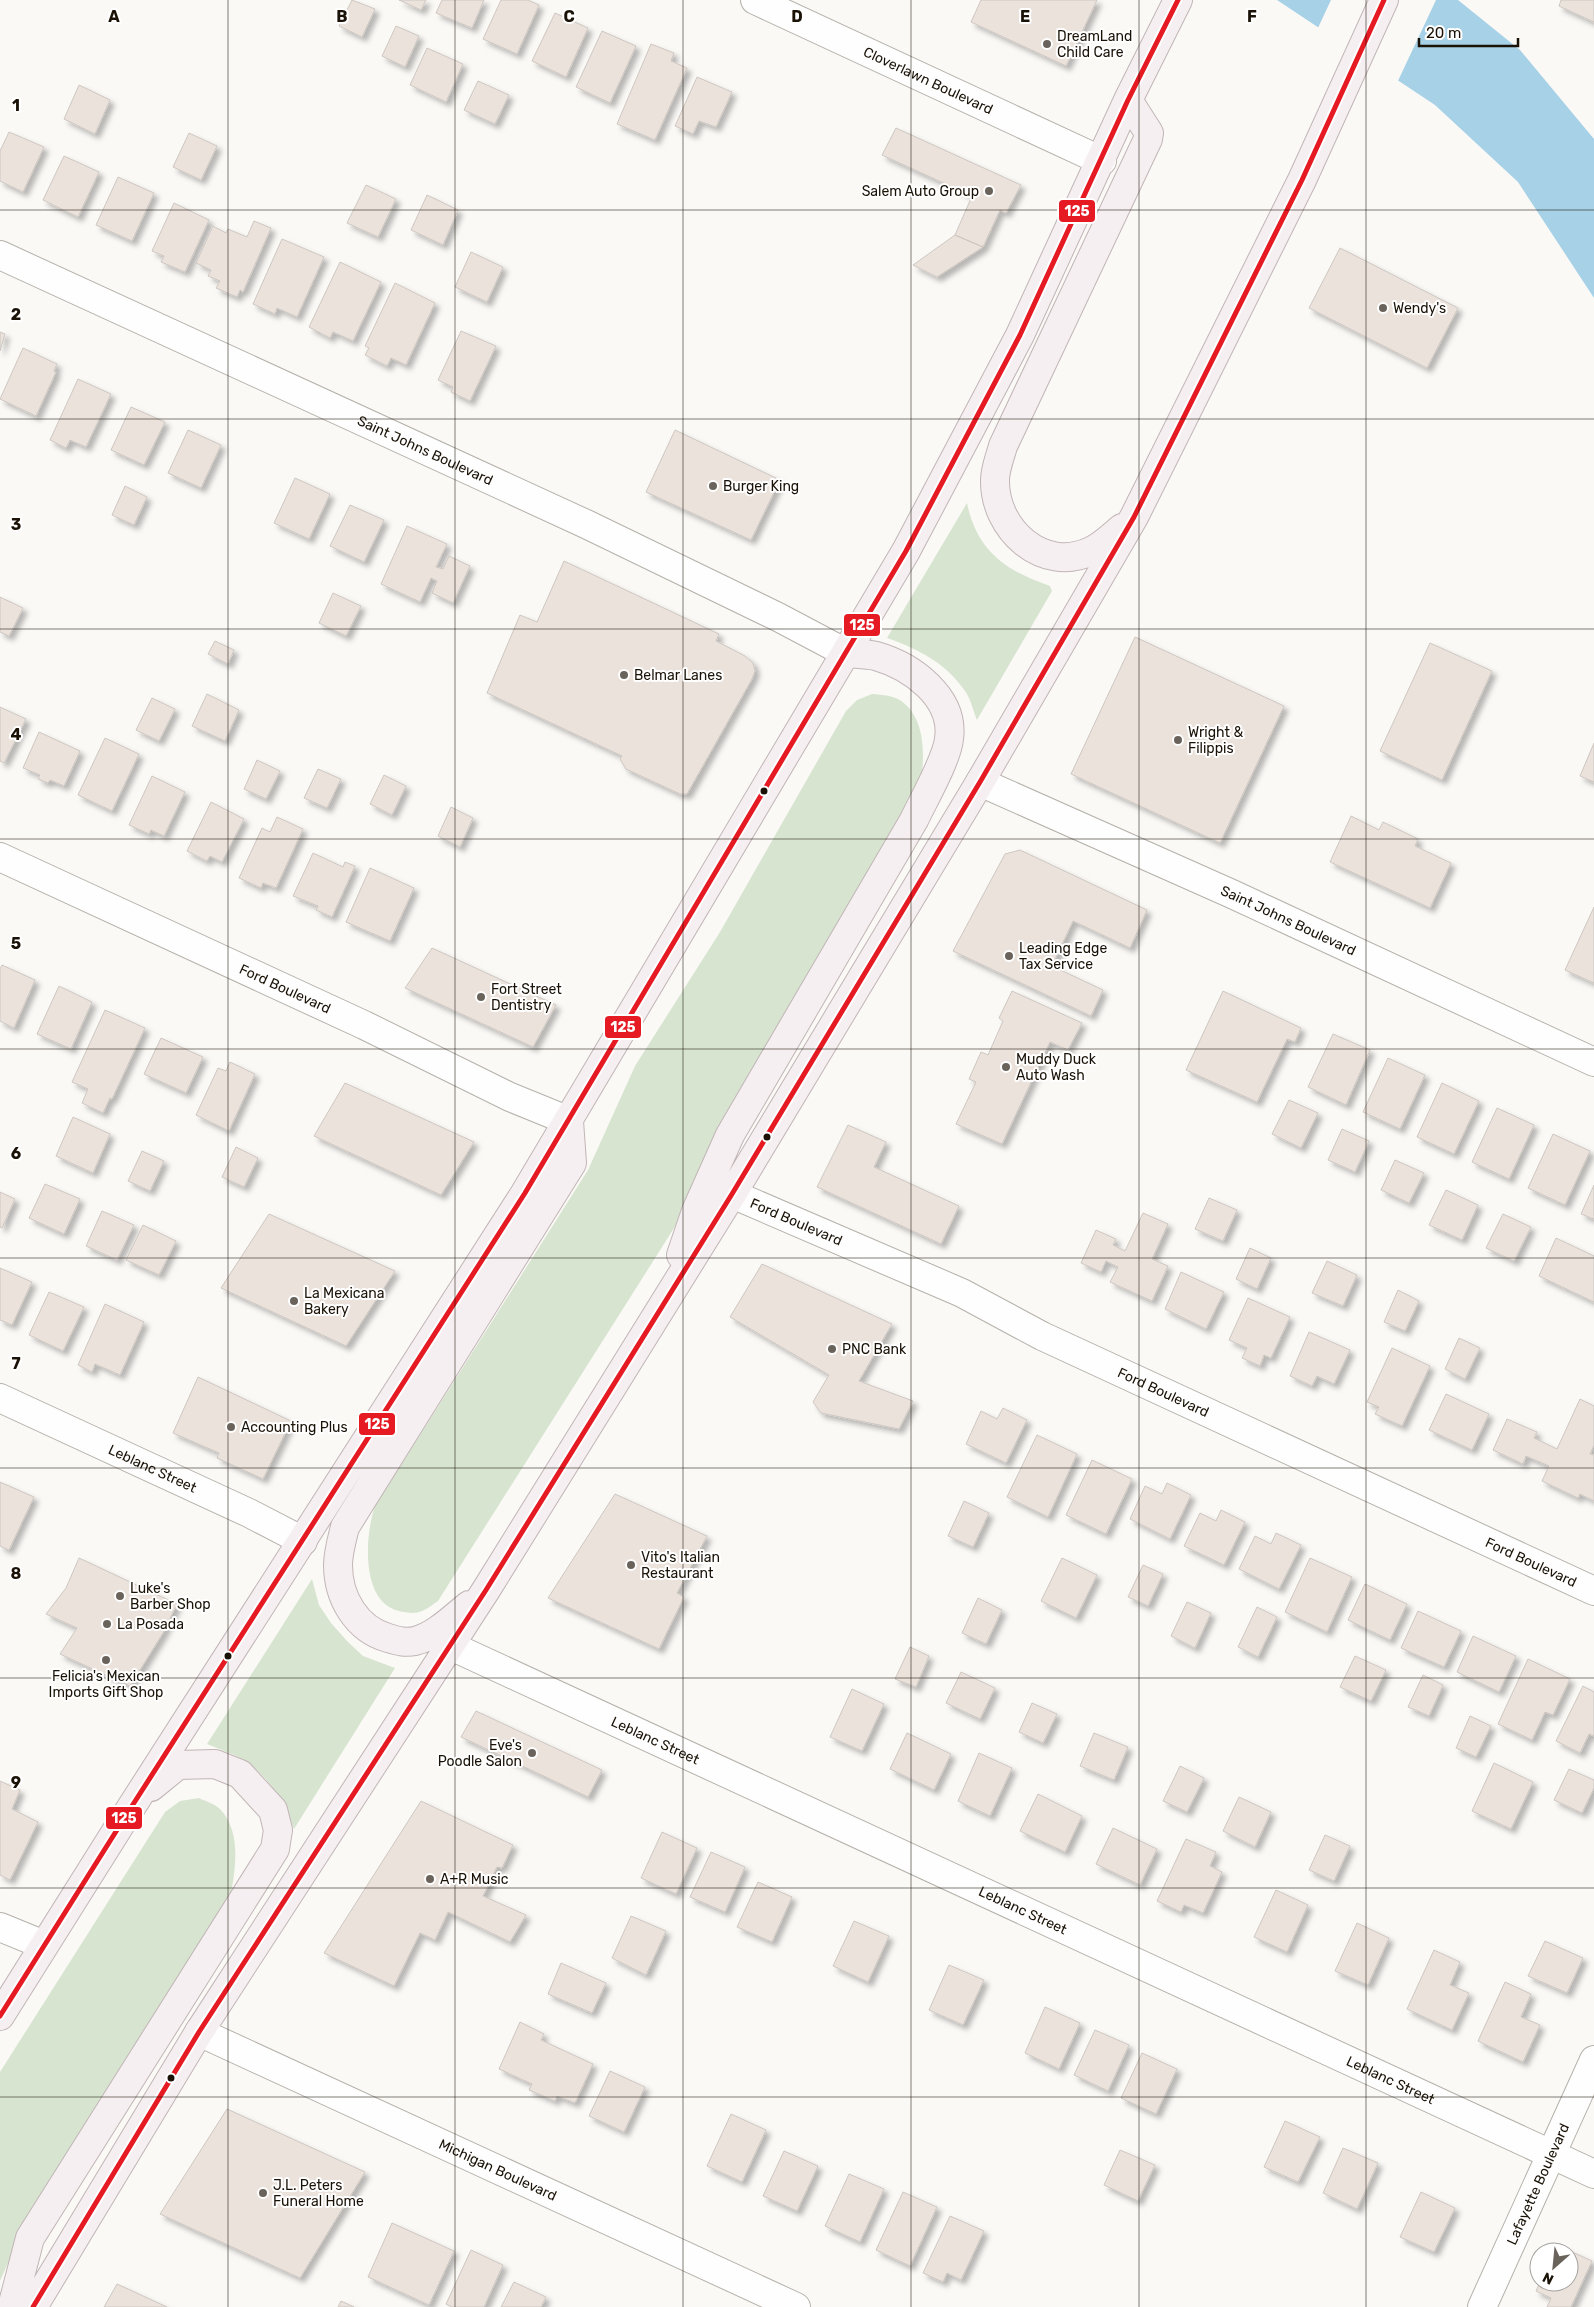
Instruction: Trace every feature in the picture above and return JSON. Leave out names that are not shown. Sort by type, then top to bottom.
[{"type":"main road","points":[[0,2016],[137,1797],[303,1541],[569,1121],[906,551],[1020,334],[1102,161],[1128,100],[1178,0]]},
{"type":"main road","points":[[33,2307],[199,2032],[452,1646],[732,1194],[980,782],[1134,517],[1302,180],[1384,0]]},
{"type":"main road","points":[[1128,100],[1149,134],[1148,139],[1003,446],[995,480],[1000,510],[1008,527],[1028,546],[1056,557],[1074,556],[1091,552],[1134,517]]},
{"type":"main road","points":[[664,1304],[696,1211],[730,1135],[914,820],[938,771],[949,739],[944,708],[931,689],[917,676],[901,665],[874,656],[846,653]]},
{"type":"main road","points":[[486,1590],[439,1629],[417,1640],[404,1643],[378,1636],[361,1624],[350,1609],[340,1586],[338,1564],[345,1527],[572,1163],[569,1121]]},
{"type":"main road","points":[[12,2307],[30,2238],[275,1849],[278,1830],[273,1810],[240,1774],[215,1764],[178,1765],[137,1797]]},
{"type":"street","name":"Cloverlawn Boulevard","points":[[755,0],[1102,161]]},
{"type":"street","name":"Saint Johns Boulevard","points":[[0,255],[579,521],[778,616],[846,653]]},
{"type":"street","name":"Saint Johns Boulevard","points":[[980,782],[1232,894],[1594,1062]]},
{"type":"street","name":"Ford Boulevard","points":[[0,857],[364,1025],[510,1097],[569,1121]]},
{"type":"street","name":"Ford Boulevard","points":[[732,1194],[962,1293],[1042,1336],[1594,1592]]},
{"type":"street","name":"Leblanc Street","points":[[0,1398],[249,1513],[303,1541]]},
{"type":"street","name":"Leblanc Street","points":[[452,1646],[1594,2174]]},
{"type":"street","points":[[0,1927],[44,1945]]},
{"type":"street","name":"Michigan Boulevard","points":[[199,2032],[796,2307]]},
{"type":"street","name":"Lafayette Boulevard","points":[[1482,2307],[1594,2060]]},
{"type":"green space","points":[[967,503],[978,534],[996,557],[1020,573],[1050,586],[1052,591],[977,720],[967,694],[949,672],[920,652],[887,638]]},
{"type":"green space","points":[[872,694],[898,699],[912,712],[917,722],[921,733],[923,756],[919,790],[720,1125],[676,1225],[438,1601],[424,1610],[413,1613],[399,1611],[386,1605],[377,1595],[369,1566],[369,1533],[375,1506],[588,1170],[635,1066],[720,932],[846,711],[857,700]]},
{"type":"green space","points":[[312,1579],[319,1605],[331,1623],[348,1642],[363,1656],[395,1668],[294,1829],[280,1799],[260,1773],[238,1757],[207,1744]]},
{"type":"green space","points":[[199,1798],[220,1809],[227,1818],[231,1828],[234,1838],[235,1860],[231,1893],[20,2236],[0,2281],[0,2072],[165,1812],[180,1801]]},
{"type":"water","points":[[1277,0],[1458,0],[1520,50],[1594,139],[1594,298],[1518,182],[1435,105]]},
{"type":"pier","points":[[1331,0],[1436,0],[1397,83],[1317,30]]},
{"type":"building","points":[[352,0],[375,9],[362,37],[339,26]]},
{"type":"building","points":[[399,0],[426,0],[421,10]]},
{"type":"building","points":[[442,0],[484,0],[472,28],[436,13]]},
{"type":"building","points":[[501,0],[528,0],[539,5],[517,54],[483,39]]},
{"type":"building","name":"DreamLand Child Care","points":[[981,0],[1097,0],[1066,66],[971,22]]},
{"type":"building","points":[[1561,0],[1594,0],[1594,22],[1559,6]]},
{"type":"building","points":[[555,13],[588,28],[566,77],[532,61]]},
{"type":"building","points":[[396,26],[419,36],[405,67],[382,56]]},
{"type":"building","points":[[602,31],[636,46],[610,103],[576,87]]},
{"type":"building","points":[[651,44],[674,53],[671,61],[687,68],[655,140],[617,124]]},
{"type":"building","points":[[427,48],[463,64],[446,102],[410,85]]},
{"type":"building","points":[[697,77],[732,92],[716,127],[699,121],[693,134],[675,126]]},
{"type":"building","points":[[478,81],[509,95],[495,124],[464,110]]},
{"type":"building","points":[[79,85],[110,100],[95,134],[64,119]]},
{"type":"building","name":"Salem Auto Group","points":[[896,128],[1021,185],[1006,213],[1000,210],[983,247],[955,235],[972,196],[882,155]]},
{"type":"building","points":[[9,132],[44,147],[23,192],[0,181],[0,151]]},
{"type":"building","points":[[189,133],[217,146],[201,180],[173,167]]},
{"type":"building","points":[[64,156],[99,172],[78,217],[43,200]]},
{"type":"building","points":[[118,177],[154,193],[132,241],[96,225]]},
{"type":"building","points":[[366,185],[396,199],[378,237],[347,223]]},
{"type":"building","points":[[427,195],[458,210],[443,245],[411,230]]},
{"type":"building","points":[[174,203],[209,220],[185,272],[161,262],[164,256],[152,251]]},
{"type":"building","points":[[254,221],[271,228],[243,292],[240,290],[237,297],[216,288],[220,281],[208,276],[211,270],[196,263],[213,226],[226,233],[228,229],[247,237]]},
{"type":"building","points":[[955,235],[983,247],[937,277],[913,265]]},
{"type":"building","points":[[282,239],[324,257],[297,317],[277,308],[275,314],[253,304]]},
{"type":"building","name":"Wendy's","points":[[1340,248],[1458,308],[1427,368],[1309,308]]},
{"type":"building","points":[[471,252],[503,267],[487,302],[455,287]]},
{"type":"building","points":[[340,262],[381,282],[353,341],[333,332],[330,338],[309,327]]},
{"type":"building","points":[[395,283],[435,303],[406,365],[391,358],[387,366],[365,355],[369,348],[365,346]]},
{"type":"building","points":[[461,331],[496,346],[470,401],[451,392],[453,387],[438,380]]},
{"type":"building","points":[[0,332],[5,334],[0,351]]},
{"type":"building","points":[[23,348],[57,364],[54,371],[56,372],[36,416],[0,399]]},
{"type":"building","points":[[78,379],[111,394],[86,447],[70,440],[66,448],[50,440]]},
{"type":"building","points":[[131,407],[165,422],[144,465],[111,450]]},
{"type":"building","points":[[188,430],[221,445],[201,488],[168,473]]},
{"type":"building","name":"Burger King","points":[[675,430],[780,480],[751,540],[646,492]]},
{"type":"building","points":[[295,478],[330,494],[309,539],[274,523]]},
{"type":"building","points":[[125,486],[147,497],[134,525],[112,515]]},
{"type":"building","points":[[350,505],[384,520],[364,562],[330,546]]},
{"type":"building","points":[[407,526],[447,544],[436,567],[443,569],[449,556],[470,566],[453,603],[432,593],[437,581],[431,578],[420,602],[381,584]]},
{"type":"building","name":"Belmar Lanes","points":[[564,561],[719,634],[716,641],[745,656],[753,663],[755,671],[752,679],[687,794],[680,794],[626,769],[620,759],[622,756],[487,693],[520,615],[537,622]]},
{"type":"building","points":[[333,593],[361,606],[346,636],[319,623]]},
{"type":"building","points":[[0,597],[23,608],[9,636],[0,632]]},
{"type":"building","name":"Wright & Filippis","points":[[1135,637],[1284,706],[1220,843],[1071,774]]},
{"type":"building","points":[[215,641],[234,650],[228,664],[208,654]]},
{"type":"building","points":[[1430,643],[1492,671],[1442,780],[1380,751]]},
{"type":"building","points":[[207,694],[239,710],[225,741],[192,726]]},
{"type":"building","points":[[152,698],[175,709],[159,741],[136,730]]},
{"type":"building","points":[[0,707],[26,719],[4,763],[0,761]]},
{"type":"building","points":[[39,732],[80,751],[64,786],[50,780],[48,783],[38,779],[40,775],[23,768]]},
{"type":"building","points":[[105,738],[139,754],[112,811],[78,795]]},
{"type":"building","points":[[1594,743],[1594,782],[1580,776]]},
{"type":"building","points":[[257,760],[280,771],[266,799],[244,789]]},
{"type":"building","points":[[318,769],[341,779],[327,808],[304,798]]},
{"type":"building","points":[[384,775],[406,786],[392,815],[370,804]]},
{"type":"building","points":[[152,776],[185,792],[164,836],[151,830],[149,834],[129,825]]},
{"type":"building","points":[[211,802],[244,819],[222,862],[210,856],[207,861],[187,851]]},
{"type":"building","points":[[451,807],[473,818],[460,847],[438,836]]},
{"type":"building","points":[[1351,816],[1379,830],[1383,822],[1418,839],[1415,846],[1451,863],[1430,908],[1330,862]]},
{"type":"building","points":[[277,817],[303,829],[276,888],[263,883],[261,888],[239,878],[262,828],[270,832]]},
{"type":"building","points":[[1020,850],[1147,910],[1130,948],[1073,921],[1052,966],[1103,990],[1091,1016],[953,951],[1005,854]]},
{"type":"building","points":[[313,853],[343,867],[345,862],[355,866],[332,917],[316,910],[318,906],[293,896]]},
{"type":"building","points":[[370,868],[414,888],[390,941],[346,922]]},
{"type":"building","points":[[1594,907],[1594,983],[1565,970]]},
{"type":"building","name":"Fort Street Dentistry","points":[[432,948],[556,1005],[533,1047],[405,988]]},
{"type":"building","points":[[2,965],[35,980],[14,1028],[0,1021],[0,969]]},
{"type":"building","points":[[59,986],[92,1002],[71,1049],[37,1034]]},
{"type":"building","name":"Muddy Duck Auto Wash","points":[[1012,991],[1082,1023],[1068,1050],[1050,1042],[1002,1144],[956,1124],[976,1082],[969,1079],[981,1052],[988,1055],[1003,1021],[999,1018]]},
{"type":"building","points":[[1223,991],[1301,1028],[1295,1042],[1287,1039],[1257,1102],[1186,1070]]},
{"type":"building","points":[[105,1010],[145,1028],[112,1099],[110,1098],[103,1113],[82,1103],[88,1089],[72,1082]]},
{"type":"building","points":[[1333,1034],[1370,1050],[1346,1105],[1308,1087]]},
{"type":"building","points":[[161,1038],[203,1057],[186,1093],[144,1074]]},
{"type":"building","points":[[1388,1058],[1425,1075],[1400,1129],[1363,1112]]},
{"type":"building","points":[[230,1062],[255,1074],[229,1131],[196,1115],[218,1068],[226,1071]]},
{"type":"building","points":[[345,1083],[474,1142],[441,1195],[314,1136]]},
{"type":"building","points":[[1442,1083],[1479,1101],[1454,1154],[1417,1137]]},
{"type":"building","points":[[1289,1100],[1318,1113],[1301,1148],[1272,1134]]},
{"type":"building","points":[[1497,1108],[1534,1125],[1509,1179],[1472,1162]]},
{"type":"building","points":[[73,1117],[110,1134],[93,1173],[56,1156]]},
{"type":"building","points":[[848,1125],[886,1142],[874,1167],[959,1206],[941,1244],[817,1187]]},
{"type":"building","points":[[1342,1129],[1369,1141],[1355,1172],[1328,1160]]},
{"type":"building","points":[[1553,1134],[1590,1151],[1565,1205],[1528,1188]]},
{"type":"building","points":[[236,1147],[258,1158],[244,1187],[222,1177]]},
{"type":"building","points":[[142,1151],[164,1161],[150,1191],[128,1181]]},
{"type":"building","points":[[1395,1160],[1424,1173],[1409,1203],[1381,1190]]},
{"type":"building","points":[[45,1184],[80,1199],[64,1234],[29,1218]]},
{"type":"building","points":[[1594,1185],[1594,1219],[1581,1214]]},
{"type":"building","points":[[1446,1190],[1478,1205],[1462,1240],[1429,1225]]},
{"type":"building","points":[[0,1192],[15,1199],[2,1228],[0,1227]]},
{"type":"building","points":[[1209,1198],[1237,1210],[1223,1241],[1195,1229]]},
{"type":"building","points":[[102,1211],[134,1225],[117,1260],[86,1246]]},
{"type":"building","points":[[1143,1213],[1168,1224],[1152,1259],[1168,1266],[1152,1301],[1110,1282],[1118,1267],[1106,1261],[1101,1272],[1081,1263],[1096,1230],[1116,1239],[1113,1245],[1125,1251]]},
{"type":"building","points":[[269,1214],[395,1271],[346,1346],[221,1288]]},
{"type":"building","points":[[1503,1214],[1531,1227],[1514,1261],[1486,1248]]},
{"type":"building","points":[[143,1225],[176,1241],[159,1275],[126,1260]]},
{"type":"building","points":[[1556,1238],[1594,1256],[1594,1302],[1539,1276]]},
{"type":"building","points":[[1250,1248],[1271,1258],[1257,1289],[1236,1279]]},
{"type":"building","points":[[1327,1261],[1357,1275],[1343,1306],[1312,1293]]},
{"type":"building","name":"PNC Bank","points":[[762,1264],[892,1324],[859,1381],[913,1401],[899,1429],[821,1413],[813,1402],[829,1375],[730,1317]]},
{"type":"building","points":[[0,1268],[32,1282],[12,1325],[0,1320]]},
{"type":"building","points":[[1181,1272],[1224,1292],[1206,1329],[1165,1309]]},
{"type":"building","points":[[1398,1290],[1419,1301],[1405,1331],[1384,1322]]},
{"type":"building","points":[[49,1292],[84,1307],[63,1351],[29,1335]]},
{"type":"building","points":[[1248,1298],[1290,1317],[1271,1358],[1264,1355],[1260,1366],[1242,1358],[1247,1348],[1229,1340]]},
{"type":"building","points":[[105,1304],[144,1322],[120,1375],[95,1364],[92,1372],[78,1365]]},
{"type":"building","points":[[1309,1332],[1350,1350],[1334,1384],[1317,1376],[1312,1386],[1290,1376]]},
{"type":"building","points":[[1459,1338],[1480,1348],[1465,1379],[1445,1369]]},
{"type":"building","points":[[1392,1348],[1430,1366],[1402,1426],[1375,1414],[1379,1407],[1367,1402]]},
{"type":"building","name":"Accounting Plus","points":[[198,1377],[291,1421],[263,1479],[217,1458],[219,1453],[173,1433]]},
{"type":"building","points":[[1446,1394],[1489,1414],[1472,1450],[1429,1430]]},
{"type":"building","points":[[1580,1399],[1594,1406],[1594,1445],[1590,1454],[1594,1455],[1594,1501],[1580,1494],[1578,1498],[1542,1481],[1549,1466],[1526,1456],[1523,1464],[1493,1450],[1507,1419],[1537,1432],[1534,1438],[1557,1449]]},
{"type":"building","points":[[1003,1408],[1027,1420],[1006,1463],[966,1444],[981,1411],[997,1419]]},
{"type":"building","points":[[1037,1435],[1077,1454],[1048,1517],[1007,1497]]},
{"type":"building","points":[[1092,1460],[1132,1479],[1106,1534],[1066,1515]]},
{"type":"building","points":[[0,1482],[34,1497],[9,1550],[0,1546]]},
{"type":"building","points":[[1167,1483],[1191,1495],[1170,1539],[1130,1519],[1145,1486],[1162,1494]]},
{"type":"building","name":"Vito's Italian Restaurant","points":[[615,1494],[707,1536],[677,1593],[684,1597],[659,1649],[548,1598]]},
{"type":"building","points":[[964,1501],[989,1513],[973,1547],[948,1536]]},
{"type":"building","points":[[1221,1510],[1245,1522],[1224,1565],[1184,1546],[1200,1513],[1216,1521]]},
{"type":"building","points":[[1276,1533],[1301,1545],[1279,1589],[1239,1569],[1255,1536],[1271,1544]]},
{"type":"building","points":[[79,1558],[177,1604],[163,1633],[130,1686],[60,1654],[77,1628],[46,1614],[66,1588]]},
{"type":"building","points":[[1062,1558],[1097,1575],[1076,1618],[1041,1601]]},
{"type":"building","points":[[1310,1558],[1352,1577],[1327,1632],[1285,1612]]},
{"type":"building","points":[[1143,1565],[1163,1574],[1148,1606],[1128,1597]]},
{"type":"building","points":[[1365,1584],[1407,1604],[1390,1640],[1348,1620]]},
{"type":"building","points":[[978,1598],[1002,1610],[986,1644],[962,1633]]},
{"type":"building","points":[[1187,1602],[1211,1613],[1195,1648],[1171,1636]]},
{"type":"building","points":[[1257,1607],[1277,1617],[1258,1657],[1238,1647]]},
{"type":"building","points":[[1418,1611],[1461,1631],[1444,1667],[1401,1648]]},
{"type":"building","points":[[1473,1636],[1516,1656],[1499,1692],[1457,1672]]},
{"type":"building","points":[[910,1647],[929,1656],[916,1687],[895,1679]]},
{"type":"building","points":[[1355,1656],[1386,1670],[1371,1701],[1340,1687]]},
{"type":"building","points":[[1528,1659],[1570,1679],[1553,1715],[1545,1712],[1532,1740],[1498,1724]]},
{"type":"building","points":[[961,1672],[995,1688],[980,1719],[946,1703]]},
{"type":"building","points":[[1423,1675],[1443,1685],[1429,1716],[1408,1707]]},
{"type":"building","points":[[1583,1686],[1594,1692],[1594,1736],[1589,1734],[1580,1753],[1556,1741]]},
{"type":"building","points":[[852,1689],[884,1704],[862,1751],[830,1737]]},
{"type":"building","points":[[1032,1703],[1057,1714],[1043,1743],[1019,1732]]},
{"type":"building","name":"Eve's Poodle Salon","points":[[476,1711],[602,1770],[588,1797],[461,1737]]},
{"type":"building","points":[[1470,1716],[1491,1726],[1476,1757],[1456,1748]]},
{"type":"building","points":[[907,1733],[951,1754],[934,1790],[890,1769]]},
{"type":"building","points":[[1094,1733],[1128,1747],[1114,1780],[1080,1766]]},
{"type":"building","points":[[979,1753],[1012,1768],[990,1816],[958,1801]]},
{"type":"building","points":[[1494,1763],[1533,1782],[1511,1829],[1472,1811]]},
{"type":"building","points":[[1180,1766],[1204,1778],[1187,1812],[1163,1801]]},
{"type":"building","points":[[1569,1769],[1594,1780],[1594,1788],[1582,1813],[1554,1800]]},
{"type":"building","points":[[0,1781],[20,1790],[12,1809],[38,1822],[10,1880],[0,1875]]},
{"type":"building","points":[[1038,1794],[1082,1816],[1065,1852],[1020,1831]]},
{"type":"building","points":[[1239,1797],[1271,1812],[1255,1847],[1223,1831]]},
{"type":"building","points":[[421,1801],[513,1845],[502,1868],[497,1867],[483,1896],[526,1915],[510,1942],[448,1912],[435,1940],[420,1933],[394,1986],[324,1953]]},
{"type":"building","points":[[1113,1828],[1157,1849],[1140,1885],[1096,1864]]},
{"type":"building","points":[[662,1832],[697,1848],[676,1894],[641,1878]]},
{"type":"building","points":[[1325,1835],[1350,1846],[1334,1881],[1309,1870]]},
{"type":"building","points":[[1186,1839],[1216,1852],[1210,1866],[1222,1872],[1203,1913],[1184,1905],[1181,1912],[1157,1901]]},
{"type":"building","points":[[711,1852],[745,1867],[725,1912],[690,1897]]},
{"type":"building","points":[[758,1882],[792,1897],[772,1942],[737,1927]]},
{"type":"building","points":[[1276,1890],[1308,1905],[1287,1952],[1254,1937]]},
{"type":"building","points":[[631,1916],[666,1931],[646,1975],[612,1958]]},
{"type":"building","points":[[854,1921],[889,1936],[868,1982],[833,1966]]},
{"type":"building","points":[[1357,1923],[1389,1938],[1368,1985],[1335,1971]]},
{"type":"building","points":[[1545,1941],[1583,1958],[1567,1993],[1528,1976]]},
{"type":"building","points":[[1434,1950],[1460,1962],[1450,1985],[1469,1993],[1452,2030],[1407,2009]]},
{"type":"building","points":[[561,1963],[606,1983],[592,2013],[548,1994]]},
{"type":"building","points":[[949,1965],[984,1980],[963,2025],[929,2010]]},
{"type":"building","points":[[1505,1982],[1531,1994],[1521,2017],[1540,2025],[1523,2062],[1478,2041]]},
{"type":"building","points":[[1045,2007],[1080,2023],[1059,2069],[1025,2053]]},
{"type":"building","points":[[520,2022],[544,2034],[541,2040],[593,2064],[575,2103],[557,2096],[555,2101],[529,2090],[532,2084],[499,2069]]},
{"type":"building","points":[[1095,2030],[1129,2045],[1108,2091],[1074,2075]]},
{"type":"building","points":[[1142,2053],[1177,2069],[1156,2114],[1121,2098]]},
{"type":"building","points":[[610,2071],[645,2087],[624,2132],[589,2116]]},
{"type":"building","name":"J.L. Peters Funeral Home","points":[[227,2109],[365,2172],[300,2278],[160,2214]]},
{"type":"building","points":[[731,2114],[766,2130],[742,2182],[707,2166]]},
{"type":"building","points":[[1285,2121],[1320,2137],[1298,2182],[1264,2167]]},
{"type":"building","points":[[1343,2148],[1378,2163],[1357,2209],[1323,2193]]},
{"type":"building","points":[[1120,2150],[1155,2165],[1138,2201],[1104,2185]]},
{"type":"building","points":[[784,2151],[818,2166],[797,2211],[763,2196]]},
{"type":"building","points":[[849,2174],[884,2189],[860,2242],[825,2226]]},
{"type":"building","points":[[903,2192],[937,2207],[910,2266],[876,2250]]},
{"type":"building","points":[[1421,2192],[1455,2208],[1434,2252],[1400,2237]]},
{"type":"building","points":[[950,2216],[984,2231],[961,2280],[947,2273],[943,2282],[923,2273]]},
{"type":"building","points":[[392,2223],[454,2251],[429,2305],[368,2277]]},
{"type":"building","points":[[471,2250],[503,2265],[484,2307],[452,2307],[446,2304]]},
{"type":"building","points":[[1579,2255],[1592,2261],[1579,2289]]},
{"type":"building","points":[[514,2282],[546,2297],[541,2307],[501,2307]]},
{"type":"building","points":[[117,2284],[167,2307],[104,2307]]},
{"type":"building","points":[[1538,2292],[1578,2292],[1571,2307],[1547,2307],[1551,2298]]},
{"type":"building","points":[[341,2301],[354,2307],[338,2307]]},
{"type":"transit line","name":"125","points":[[0,2016],[132,1806],[525,1193],[906,551],[1020,335],[1128,100],[1178,0]]},
{"type":"transit line","name":"125","points":[[33,2307],[199,2032],[486,1590],[732,1194],[980,782],[1134,517],[1302,180],[1384,0]]},
{"type":"place","name":"DreamLand Child Care","points":[[1047,44]]},
{"type":"place","name":"Salem Auto Group","points":[[989,191]]},
{"type":"place","name":"Wendy's","points":[[1383,308]]},
{"type":"place","name":"Burger King","points":[[713,486]]},
{"type":"place","name":"Belmar Lanes","points":[[624,675]]},
{"type":"place","name":"Wright & Filippis","points":[[1178,740]]},
{"type":"place","name":"Leading Edge Tax Service","points":[[1009,956]]},
{"type":"place","name":"Fort Street Dentistry","points":[[481,997]]},
{"type":"place","name":"Muddy Duck Auto Wash","points":[[1006,1067]]},
{"type":"place","name":"La Mexicana Bakery","points":[[294,1301]]},
{"type":"place","name":"PNC Bank","points":[[832,1349]]},
{"type":"place","name":"Accounting Plus","points":[[231,1427]]},
{"type":"place","name":"Vito's Italian Restaurant","points":[[631,1565]]},
{"type":"place","name":"Luke's Barber Shop","points":[[120,1596]]},
{"type":"place","name":"La Posada","points":[[107,1624]]},
{"type":"place","name":"Felicia's Mexican Imports Gift Shop","points":[[106,1660]]},
{"type":"place","name":"Eve's Poodle Salon","points":[[532,1753]]},
{"type":"place","name":"A+R Music","points":[[430,1879]]},
{"type":"place","name":"J.L. Peters Funeral Home","points":[[263,2193]]}]
